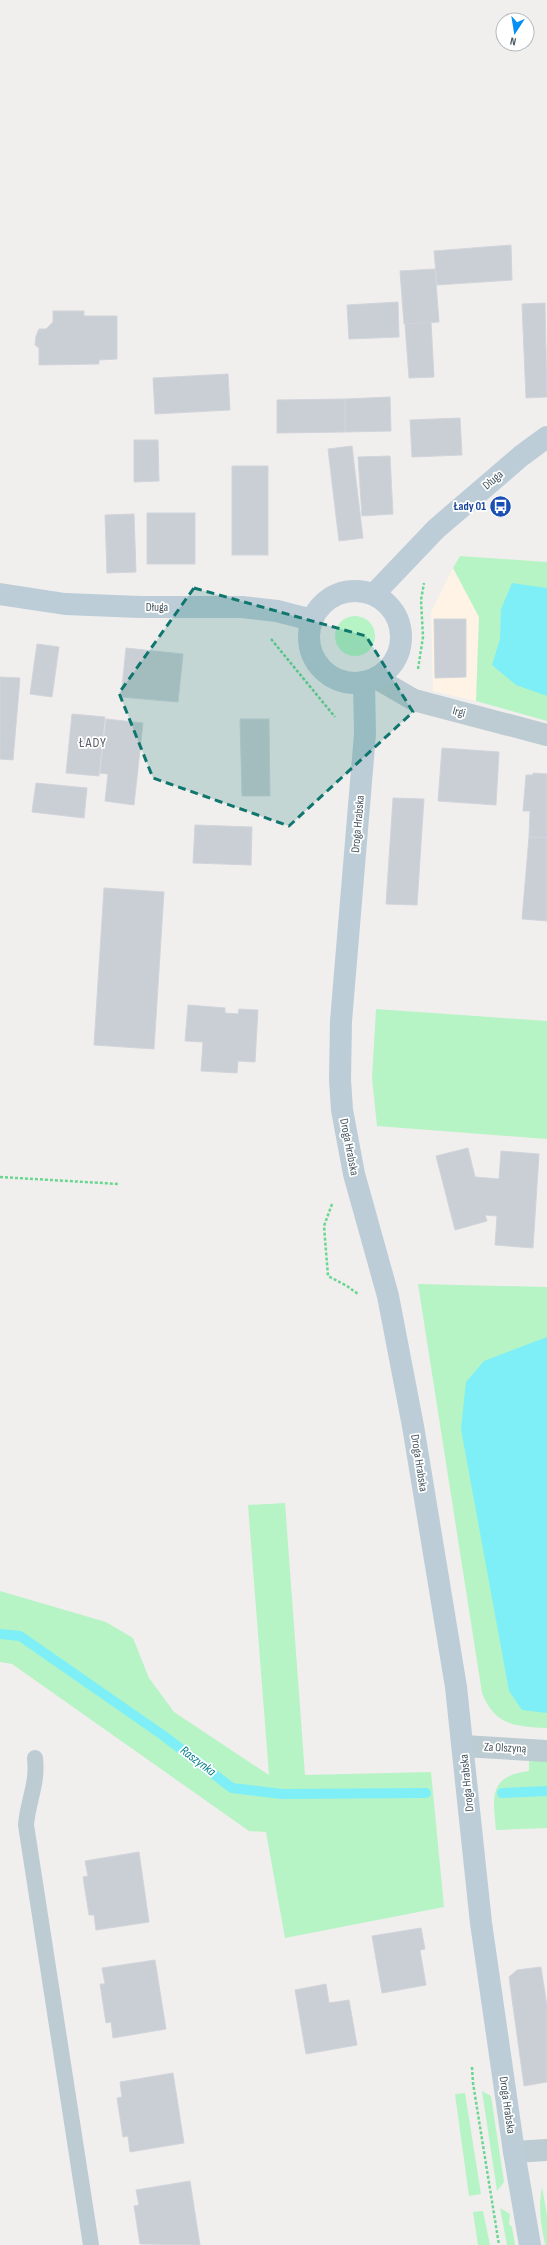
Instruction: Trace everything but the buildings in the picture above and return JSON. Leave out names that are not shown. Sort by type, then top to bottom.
[{"type":"street","name":"Długa","points":[[374,594],[436,529],[521,456],[547,437]]},
{"type":"street","points":[[359,590],[374,594],[387,603],[396,615],[401,628],[402,641],[399,654],[392,666],[370,680],[342,682],[329,675],[318,665],[311,652],[309,637],[312,620],[318,609],[329,598],[343,592],[359,590]]},
{"type":"street","name":"Długa","points":[[0,594],[73,604],[140,607],[242,607],[278,611],[312,620]]},
{"type":"street","name":"Irgi","points":[[370,680],[414,700],[547,735]]},
{"type":"street","name":"Droga Hrabska","points":[[370,680],[341,1021],[340,1080],[342,1110],[353,1168],[388,1296],[402,1361],[456,1687],[482,1923],[514,2152],[530,2245]]},
{"type":"street","name":"Za Olszyną","points":[[463,1746],[547,1751]]},
{"type":"street","points":[[514,2152],[547,2150]]},
{"type":"lane","points":[[34,1758],[36,1780],[26,1825],[92,2245]]},
{"type":"path","points":[[414,700],[423,637],[421,600],[425,580]]},
{"type":"path","points":[[266,633],[335,716],[337,723]]},
{"type":"path","points":[[0,1177],[119,1184]]},
{"type":"path","points":[[324,1234],[328,1270]]},
{"type":"highlighted area","points":[[194,588],[366,636],[413,712],[289,826],[153,778],[119,693]]},
{"type":"shaded area","points":[[453,568],[479,617],[476,701],[433,691],[431,612]]},
{"type":"green space","points":[[460,556],[547,562],[547,721],[476,701],[479,617],[453,568]]},
{"type":"green space","points":[[359,616],[366,619],[372,625],[375,636],[374,644],[366,653],[359,656],[351,656],[344,653],[336,644],[335,632],[338,625],[347,617]]},
{"type":"green space","points":[[376,1009],[547,1021],[547,1139],[377,1126],[372,1078]]},
{"type":"green space","points":[[418,1284],[547,1287],[547,1728],[516,1725],[507,1722],[493,1712],[482,1693]]},
{"type":"green space","points":[[285,1503],[305,1775],[431,1772],[444,1907],[285,1938],[266,1832],[249,1831],[12,1664],[0,1662],[0,1591],[106,1622],[133,1638],[149,1678],[174,1712],[269,1775],[248,1505]]},
{"type":"green space","points":[[529,1761],[547,1761],[547,1828],[496,1830],[494,1798],[496,1790],[500,1783],[506,1778],[529,1771]]},
{"type":"green space","points":[[482,2091],[491,2096],[504,2182],[497,2191]]},
{"type":"green space","points":[[465,2093],[481,2194],[469,2196],[455,2094]]},
{"type":"green space","points":[[542,2187],[547,2215],[547,2245],[545,2245],[540,2216]]},
{"type":"green space","points":[[500,2208],[510,2214],[509,2224],[512,2227],[515,2245],[507,2245]]},
{"type":"green space","points":[[483,2211],[490,2245],[478,2245],[473,2212]]},
{"type":"water","points":[[512,583],[547,588],[547,696],[516,685],[492,665],[500,639],[501,609]]},
{"type":"water","points":[[547,1337],[547,1713],[522,1710],[509,1691],[461,1429],[466,1382],[484,1361]]},
{"type":"waterway","name":"Raszynka","points":[[0,1634],[20,1636],[164,1736],[232,1788],[282,1794],[426,1793]]},
{"type":"waterway","name":"Raszynka","points":[[502,1793],[547,1791]]},
{"type":"place","name":"Łady 01","points":[[501,506]]},
{"type":"district","name":"ŁADY","points":[[93,742]]}]
